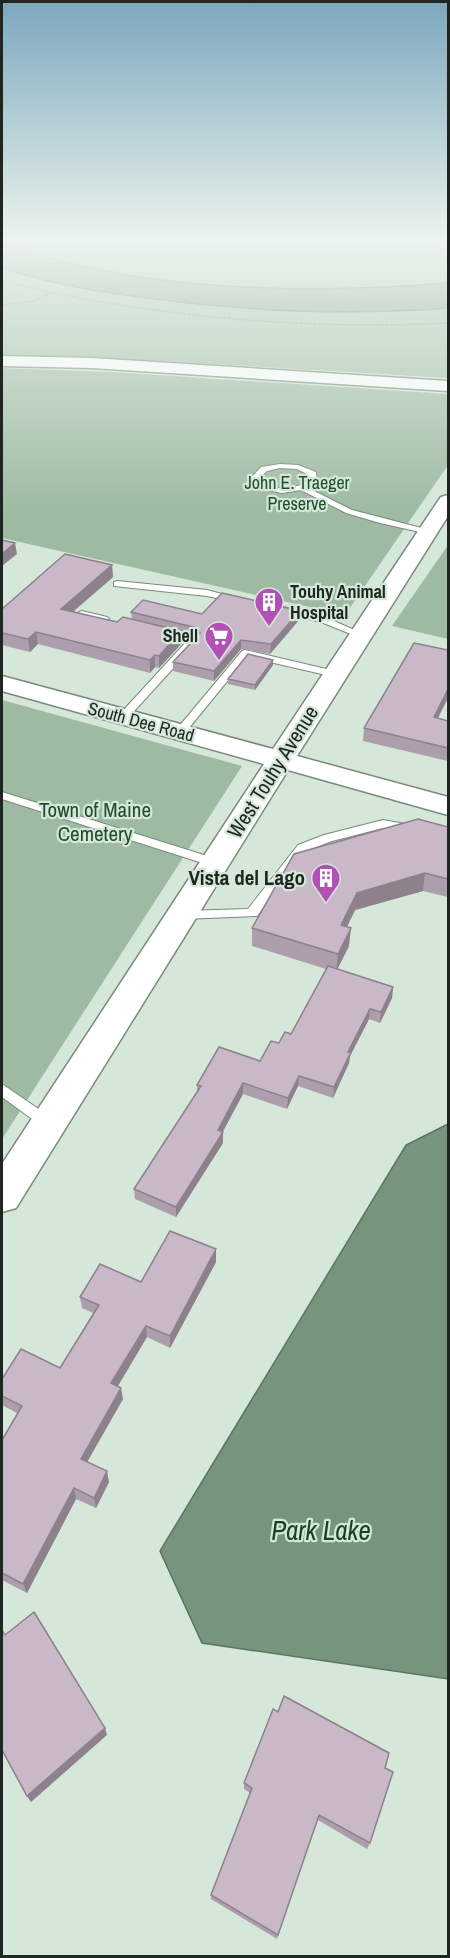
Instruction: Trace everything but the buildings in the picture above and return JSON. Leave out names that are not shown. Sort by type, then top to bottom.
[{"type":"main road","points":[[2,361],[92,363],[448,386]]},
{"type":"main road","name":"West Touhy Avenue","points":[[2,1196],[448,501]]},
{"type":"main road","name":"South Dee Road","points":[[2,683],[448,806]]},
{"type":"lane","points":[[304,489],[313,482],[314,478],[309,471],[298,467],[269,468],[260,471],[256,477],[259,483],[268,488],[304,489],[345,512],[429,531]]},
{"type":"lane","points":[[117,584],[207,593],[249,602]]},
{"type":"lane","points":[[271,607],[324,620],[361,635]]},
{"type":"lane","points":[[82,614],[115,622]]},
{"type":"lane","points":[[123,717],[193,641],[148,630]]},
{"type":"lane","points":[[180,732],[245,653],[335,674]]},
{"type":"lane","points":[[2,795],[216,863]]},
{"type":"lane","points":[[183,915],[252,913],[302,848],[328,838],[383,824],[424,832]]},
{"type":"lane","points":[[2,1090],[48,1123]]},
{"type":"green space","points":[[2,330],[448,330],[448,378],[163,361],[2,355]]},
{"type":"green space","name":"John E. Traeger Preserve","points":[[2,368],[111,372],[448,394],[448,465],[345,615],[2,538]]},
{"type":"green space","points":[[448,545],[448,639],[392,626]]},
{"type":"green space","name":"Town of Maine Cemetery","points":[[2,700],[242,766],[2,1139]]},
{"type":"water","name":"Park Lake","points":[[448,1124],[448,1679],[202,1643],[160,1551],[406,1145]]},
{"type":"place","name":"Touhy Animal Hospital","points":[[269,628]]},
{"type":"place","name":"Shell","points":[[219,662]]},
{"type":"place","name":"Vista del Lago","points":[[326,904]]}]
